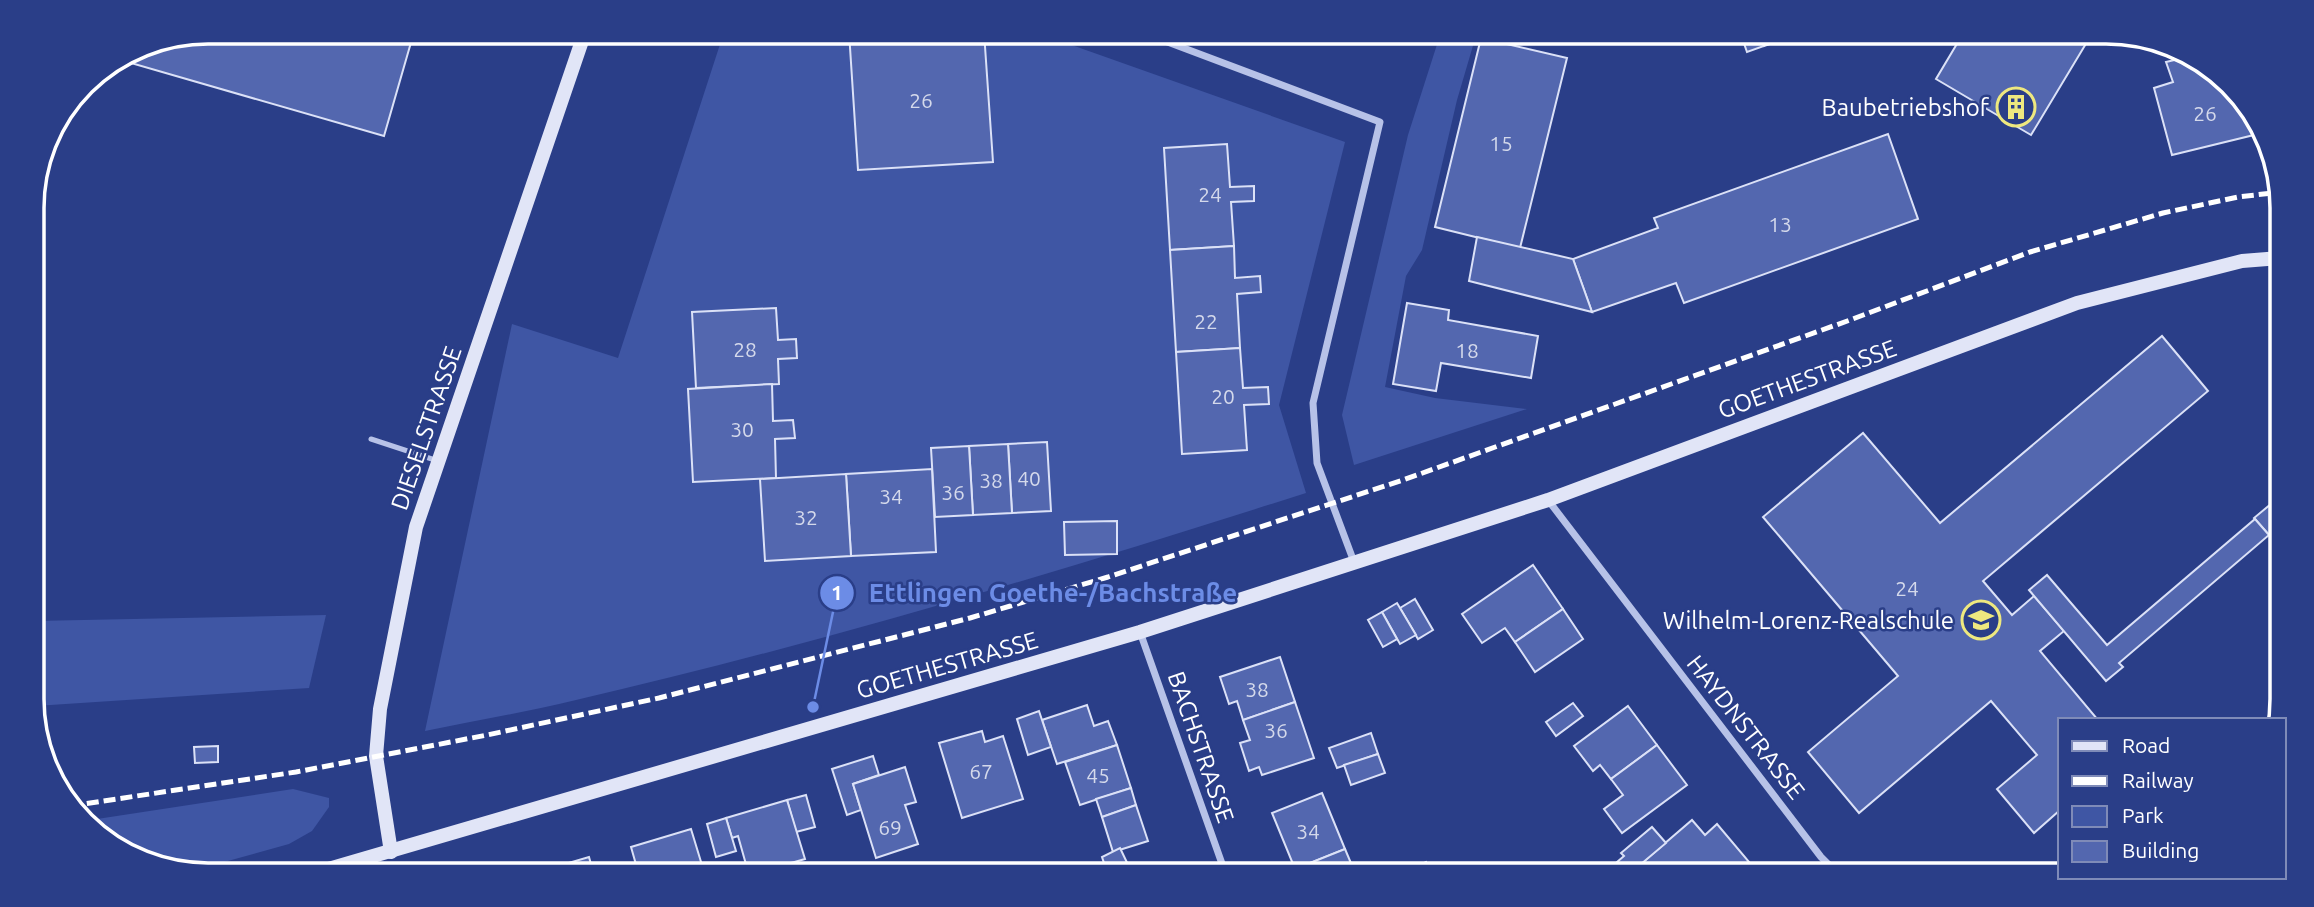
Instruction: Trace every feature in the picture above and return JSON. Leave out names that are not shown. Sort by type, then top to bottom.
[{"type":"street","name":"DIESELSTRASSE","points":[[391,852],[376,756],[380,709],[416,527],[582,44]]},
{"type":"street","points":[[1173,44],[1380,122],[1313,403],[1317,463],[1354,562]]},
{"type":"street","name":"GOETHESTRASSE","points":[[354,863],[1140,632],[1548,500],[2077,303],[2242,261],[2270,259]]},
{"type":"street","name":"HAYDNSTRASSE","points":[[1548,500],[1828,863]]},
{"type":"street","name":"BACHSTRASSE","points":[[1140,632],[1222,863]]},
{"type":"street","points":[[368,859],[368,863]]},
{"type":"lane","points":[[371,439],[439,461]]},
{"type":"green space","points":[[720,44],[1069,44],[1345,142],[1279,405],[1306,493],[1125,550],[852,630],[576,700],[425,731],[512,324],[618,358]]},
{"type":"green space","points":[[1437,44],[1473,44],[1457,100],[1422,250],[1406,276],[1385,387],[1435,398],[1527,409],[1354,465],[1342,415],[1408,135]]},
{"type":"green space","points":[[326,615],[309,688],[44,705],[44,621]]},
{"type":"green space","points":[[293,789],[329,798],[329,807],[312,831],[289,844],[220,863],[197,863],[155,855],[117,836],[96,819]]},
{"type":"building","points":[[197,44],[411,44],[384,136],[131,63],[165,49]]},
{"type":"building","points":[[850,44],[985,44],[993,162],[858,170]]},
{"type":"building","points":[[1480,44],[1507,44],[1567,58],[1520,248],[1435,227]]},
{"type":"building","points":[[1744,44],[1763,44],[1764,46],[1747,52]]},
{"type":"building","name":"Baubetriebshof","points":[[1957,44],[2086,44],[2031,135],[1936,79]]},
{"type":"building","points":[[2179,61],[2214,84],[2243,117],[2253,135],[2172,155],[2154,88],[2173,82],[2166,62]]},
{"type":"building","points":[[1888,134],[1918,219],[1684,303],[1676,283],[1592,312],[1573,259],[1658,228],[1654,218]]},
{"type":"building","points":[[1227,144],[1230,187],[1254,186],[1254,201],[1231,202],[1234,246],[1170,250],[1164,148]]},
{"type":"building","points":[[1477,237],[1573,259],[1592,312],[1469,281]]},
{"type":"building","points":[[1234,246],[1235,278],[1260,276],[1261,292],[1237,294],[1240,348],[1176,352],[1170,250]]},
{"type":"building","points":[[1407,303],[1449,310],[1448,320],[1538,336],[1531,378],[1441,363],[1436,391],[1393,384]]},
{"type":"building","points":[[776,308],[778,340],[796,339],[797,358],[778,359],[779,384],[696,388],[692,312]]},
{"type":"building","name":"Wilhelm-Lorenz-Realschule","points":[[2162,336],[2208,391],[1983,581],[2012,615],[2034,596],[2064,631],[2040,651],[2096,718],[2058,718],[2058,812],[2034,833],[1997,789],[2037,755],[1991,701],[1859,813],[1808,752],[1898,676],[1763,517],[1863,433],[1940,523]]},
{"type":"building","points":[[1240,348],[1243,388],[1268,387],[1269,404],[1244,405],[1247,450],[1182,454],[1176,352]]},
{"type":"building","points":[[772,384],[773,421],[793,420],[795,438],[775,439],[776,478],[693,482],[688,389]]},
{"type":"building","points":[[1047,442],[1051,511],[1012,513],[1008,444]]},
{"type":"building","points":[[1008,444],[1012,513],[973,515],[969,446]]},
{"type":"building","points":[[969,446],[973,515],[935,517],[931,448]]},
{"type":"building","points":[[932,469],[936,552],[851,556],[846,474]]},
{"type":"building","points":[[846,474],[851,556],[765,561],[760,479]]},
{"type":"building","points":[[2270,505],[2270,536],[2254,518]]},
{"type":"building","points":[[2255,519],[2269,535],[2119,663],[2123,667],[2106,681],[2029,590],[2047,575],[2107,645]]},
{"type":"building","points":[[1117,521],[1117,554],[1065,555],[1064,522]]},
{"type":"building","points":[[1533,565],[1563,609],[1515,642],[1505,628],[1482,643],[1462,614]]},
{"type":"building","points":[[1415,599],[1433,630],[1418,639],[1400,608]]},
{"type":"building","points":[[1397,603],[1416,635],[1400,644],[1382,612]]},
{"type":"building","points":[[1563,609],[1583,639],[1535,672],[1515,642]]},
{"type":"building","points":[[1382,612],[1397,639],[1383,647],[1368,620]]},
{"type":"building","points":[[1280,657],[1295,702],[1243,720],[1237,701],[1229,704],[1220,677]]},
{"type":"building","points":[[1295,702],[1314,758],[1262,775],[1259,767],[1249,771],[1240,743],[1250,740],[1243,720]]},
{"type":"building","points":[[1573,703],[1583,716],[1556,736],[1546,722]]},
{"type":"building","points":[[1087,705],[1094,726],[1108,721],[1117,745],[1057,764],[1042,720]]},
{"type":"building","points":[[1628,706],[1657,745],[1611,779],[1600,765],[1593,771],[1574,746]]},
{"type":"building","points":[[1039,711],[1051,747],[1028,755],[1017,719]]},
{"type":"building","points":[[982,731],[985,742],[1003,736],[1023,799],[962,818],[939,743]]},
{"type":"building","points":[[1371,733],[1378,754],[1337,768],[1329,748]]},
{"type":"building","points":[[1117,745],[1131,788],[1080,805],[1065,762]]},
{"type":"building","points":[[1657,745],[1687,785],[1622,833],[1604,809],[1623,795],[1611,779]]},
{"type":"building","points":[[218,746],[218,762],[195,763],[194,747]]},
{"type":"building","points":[[1378,754],[1385,773],[1351,785],[1344,765]]},
{"type":"building","points":[[873,756],[879,775],[853,784],[861,810],[847,815],[832,769]]},
{"type":"building","points":[[905,767],[916,802],[905,805],[918,844],[876,858],[853,784]]},
{"type":"building","points":[[1131,788],[1136,805],[1102,817],[1096,799]]},
{"type":"building","points":[[1322,793],[1345,849],[1310,863],[1293,863],[1272,813]]},
{"type":"building","points":[[806,795],[815,827],[796,832],[787,800]]},
{"type":"building","points":[[787,800],[805,859],[791,863],[746,863],[738,836],[732,838],[726,818]]},
{"type":"building","points":[[1136,805],[1148,841],[1113,852],[1102,817]]},
{"type":"building","points":[[726,818],[736,851],[716,857],[707,824]]},
{"type":"building","points":[[1692,820],[1705,835],[1717,824],[1750,863],[1642,863]]},
{"type":"building","points":[[1652,827],[1666,843],[1642,863],[1616,863],[1624,856],[1621,853]]},
{"type":"building","points":[[691,829],[701,863],[636,863],[631,847]]},
{"type":"building","points":[[1120,848],[1127,863],[1104,863],[1102,857]]},
{"type":"building","points":[[1345,849],[1351,863],[1310,863]]},
{"type":"building","points":[[589,857],[591,863],[569,863]]},
{"type":"railway","points":[[82,804],[296,772],[487,735],[659,698],[970,618],[1108,577],[1403,480],[1850,320],[2030,252],[2163,213],[2238,197],[2269,193]]},
{"type":"place","name":"Baubetriebshof","points":[[2016,107]]},
{"type":"place","name":"Wilhelm-Lorenz-Realschule","points":[[1981,620]]},
{"type":"place","name":"Ettlingen Goethe-/Bachstraße","points":[[813,707]]}]
